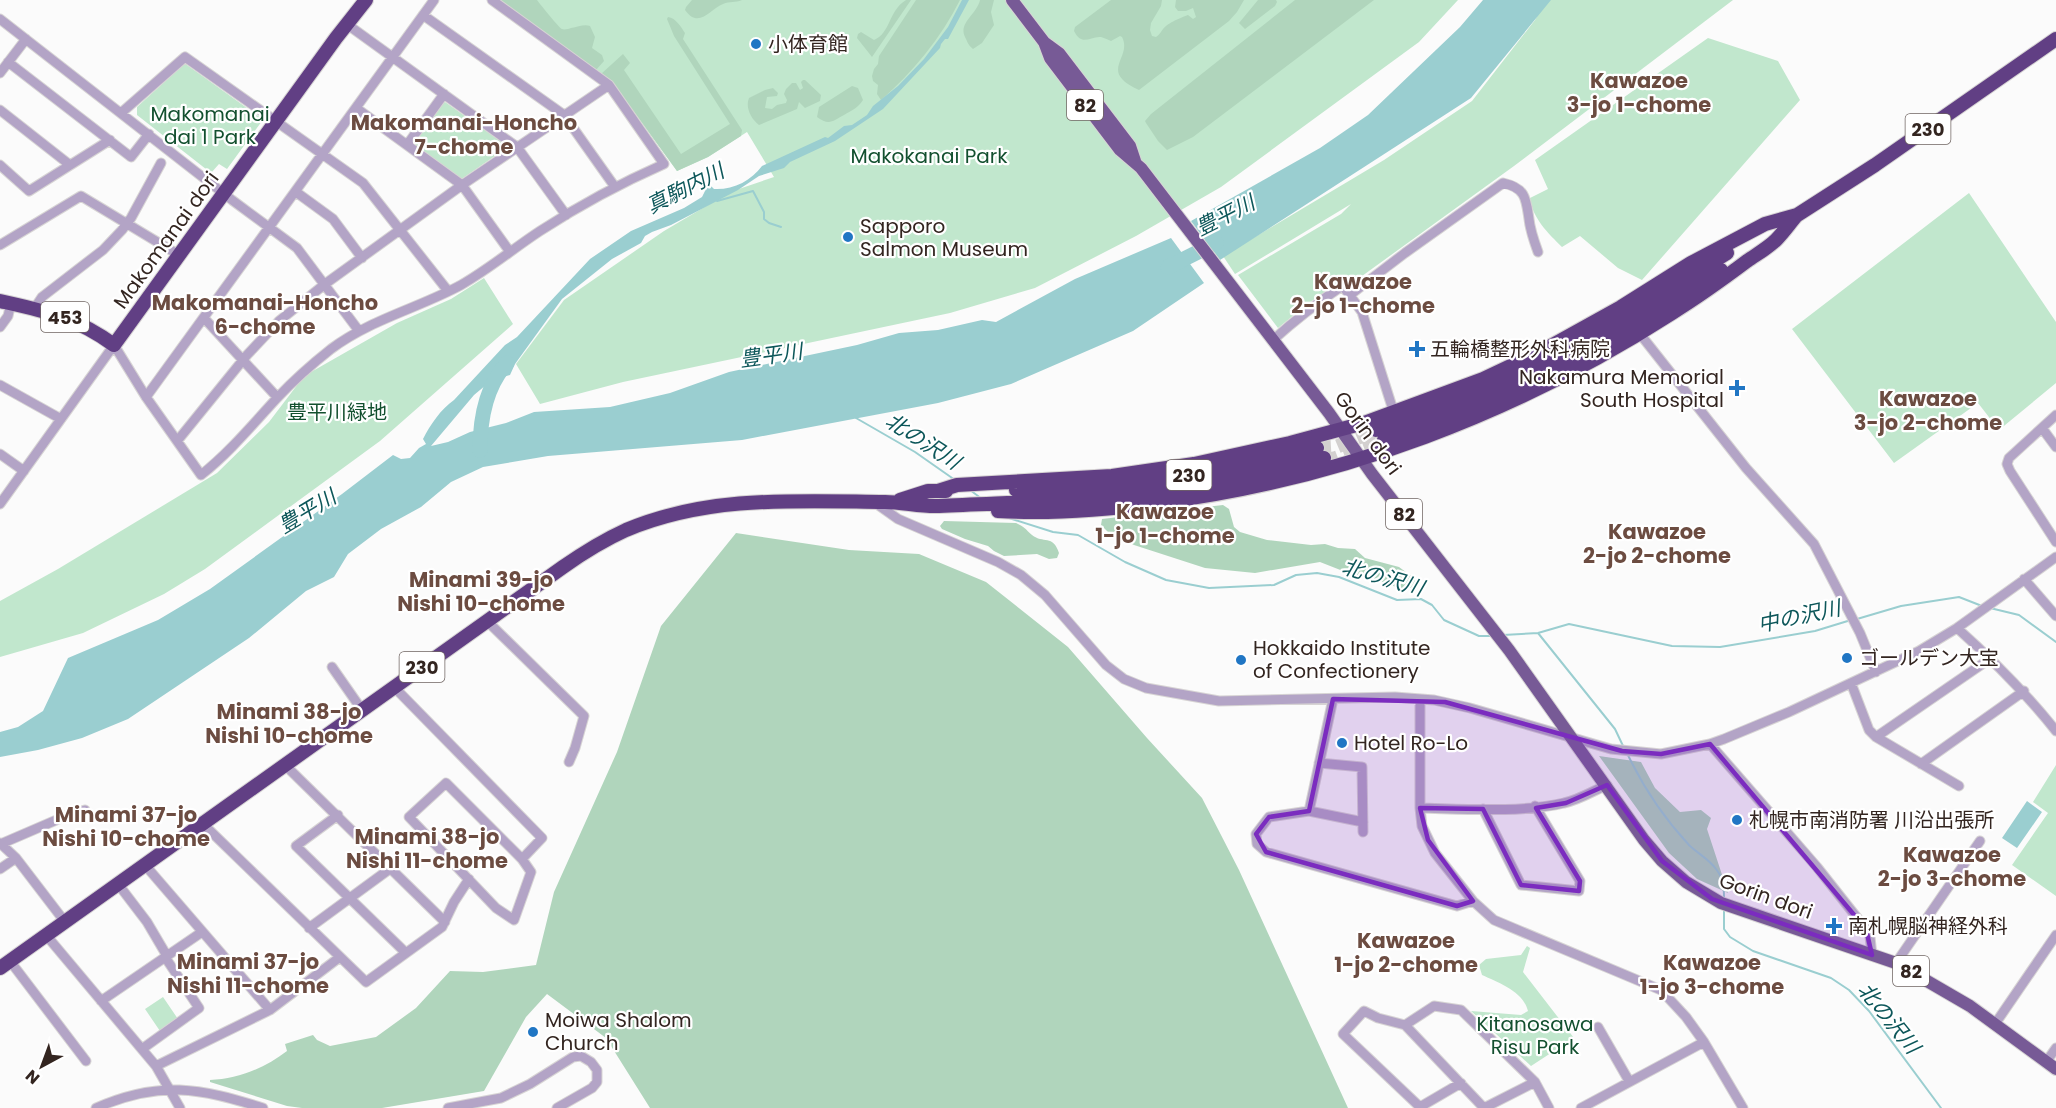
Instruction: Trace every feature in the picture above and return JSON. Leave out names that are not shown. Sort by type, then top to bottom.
[{"type":"highway","name":"Makomanai dori","points":[[114,345],[336,38],[366,0]]},
{"type":"highway","name":"230","points":[[1380,435],[1466,410],[1592,350],[1756,248],[1775,235],[1782,225],[1893,153],[2056,39]]},
{"type":"highway","points":[[1361,458],[1450,428],[1565,377],[1640,334],[1705,292],[1775,240],[1797,215]]},
{"type":"highway","points":[[945,490],[957,485],[1112,476],[1194,464],[1258,451],[1340,430],[1394,413],[1483,379],[1538,353],[1621,307],[1701,257],[1765,224],[1797,215]]},
{"type":"highway","name":"453","points":[[5,302],[75,321],[114,345]]},
{"type":"highway","name":"230","points":[[895,502],[928,491],[1106,486],[1196,474],[1320,453],[1255,475],[1190,487],[973,507]]},
{"type":"highway","name":"230","points":[[5,964],[487,621],[596,546],[626,530],[672,515],[737,502],[895,502],[928,507],[973,507],[1029,513],[1095,509],[1212,495],[1288,479],[1361,458]]},
{"type":"main road","name":"Gorin dori","points":[[1012,0],[1044,42],[1059,53],[1130,146],[1135,162],[1509,650],[1644,840],[1662,861],[1698,890],[1721,903],[1896,963],[1970,1006],[2051,1065]]},
{"type":"street","points":[[146,397],[434,0]]},
{"type":"street","points":[[114,345],[146,397],[201,475],[236,444],[301,373],[333,348],[359,331],[462,284],[566,215],[664,164],[609,85],[492,0]]},
{"type":"street","points":[[423,15],[564,115],[615,188]]},
{"type":"street","points":[[0,19],[297,248],[359,331]]},
{"type":"street","points":[[348,25],[517,147],[566,215]]},
{"type":"street","points":[[0,73],[26,39]]},
{"type":"street","points":[[122,113],[185,57],[363,183],[448,291]]},
{"type":"street","points":[[8,62],[131,157],[149,134]]},
{"type":"street","points":[[178,440],[279,321],[325,284],[462,185],[609,85]]},
{"type":"street","points":[[407,145],[444,94]]},
{"type":"street","points":[[356,108],[462,185],[510,252]]},
{"type":"street","points":[[0,110],[70,165]]},
{"type":"street","points":[[0,165],[29,191],[110,140]]},
{"type":"street","points":[[34,309],[42,297],[103,250],[126,224],[161,163]]},
{"type":"street","points":[[1350,295],[1404,253],[1503,183],[1518,188],[1524,195],[1538,252]]},
{"type":"street","points":[[296,192],[333,219],[362,258]]},
{"type":"street","points":[[0,246],[81,196],[179,255]]},
{"type":"street","points":[[1273,340],[1302,315],[1342,286],[1362,312],[1394,413]]},
{"type":"street","points":[[0,327],[8,316],[5,302]]},
{"type":"street","points":[[204,318],[278,397]]},
{"type":"street","points":[[1640,334],[1746,468],[1814,544],[1860,633],[1876,672]]},
{"type":"street","name":"Makomanai dori","points":[[0,504],[114,345]]},
{"type":"street","points":[[0,385],[61,419]]},
{"type":"street","points":[[2056,415],[2009,458],[2007,464],[2056,542]]},
{"type":"street","points":[[2042,428],[2056,447]]},
{"type":"street","points":[[0,454],[24,471]]},
{"type":"street","points":[[874,502],[898,519],[998,562],[1021,575],[1045,594],[1106,665],[1124,679],[1155,691],[1219,701],[1420,699],[1455,704],[1598,745],[1634,752],[1661,754],[1710,744],[1758,725],[1919,651],[1957,628],[2056,557]]},
{"type":"street","points":[[2024,579],[2056,616]]},
{"type":"street","points":[[487,621],[584,716],[569,762]]},
{"type":"street","points":[[1957,628],[2024,692],[2056,731]]},
{"type":"street","points":[[1876,737],[1991,658]]},
{"type":"street","points":[[332,667],[362,710]]},
{"type":"street","points":[[1851,683],[1869,730],[1876,737],[1959,786]]},
{"type":"street","points":[[394,687],[542,838],[522,859]]},
{"type":"street","points":[[1921,764],[2024,692]]},
{"type":"street","points":[[1309,811],[1333,699]]},
{"type":"street","points":[[1420,699],[1420,808],[1422,826],[1435,853],[1473,901],[1494,920],[1661,990],[1686,1017],[1704,1042],[1743,1108]]},
{"type":"street","points":[[1710,744],[1817,867],[1866,928],[1870,937],[1872,955]]},
{"type":"street","points":[[1319,763],[1362,768],[1363,832]]},
{"type":"street","points":[[286,766],[445,922]]},
{"type":"street","points":[[446,783],[522,859],[531,872],[514,921],[496,908],[469,879],[409,817],[446,783]]},
{"type":"street","points":[[1420,808],[1483,809],[1535,806],[1566,802],[1607,785]]},
{"type":"street","points":[[1483,809],[1521,885],[1579,891],[1580,880],[1535,806]]},
{"type":"street","points":[[65,922],[16,858],[1,843],[85,810]]},
{"type":"street","points":[[1363,822],[1309,811],[1269,817],[1256,834],[1257,844],[1266,852],[1457,906],[1473,901]]},
{"type":"street","points":[[338,815],[296,846],[406,953]]},
{"type":"street","points":[[203,824],[366,982],[442,927],[469,879]]},
{"type":"street","points":[[1896,963],[1980,841]]},
{"type":"street","points":[[0,869],[16,858]]},
{"type":"street","points":[[146,865],[270,1010]]},
{"type":"street","points":[[309,928],[391,868]]},
{"type":"street","points":[[118,884],[147,922],[199,1008],[142,1049]]},
{"type":"street","points":[[101,1001],[202,932]]},
{"type":"street","points":[[46,935],[156,1066],[180,1108]]},
{"type":"street","points":[[1995,1024],[2056,935]]},
{"type":"street","points":[[156,1066],[270,1010],[340,957]]},
{"type":"street","points":[[5,964],[86,1061]]},
{"type":"street","points":[[1406,1025],[1434,1006],[1461,1010],[1534,1082],[1549,1108]]},
{"type":"street","points":[[1461,1083],[1420,1107],[1343,1034],[1364,1011],[1378,1018],[1406,1025],[1461,1083],[1484,1108],[1534,1082]]},
{"type":"street","points":[[1598,1027],[1629,1081]]},
{"type":"street","points":[[1581,1108],[1704,1042]]},
{"type":"street","points":[[2051,1065],[2056,1048]]},
{"type":"street","points":[[448,1108],[501,1098],[530,1084],[573,1057],[581,1056],[591,1062],[597,1070],[597,1082],[592,1088],[557,1108]]},
{"type":"street","points":[[96,1108],[133,1094],[170,1089],[212,1093],[263,1108]]},
{"type":"highlighted area","points":[[1333,699],[1445,702],[1622,751],[1661,754],[1710,744],[1866,929],[1872,955],[1712,899],[1662,861],[1607,785],[1566,803],[1536,808],[1580,881],[1579,891],[1521,885],[1483,809],[1420,808],[1428,840],[1473,901],[1457,906],[1266,852],[1256,834],[1269,817],[1309,811]]},
{"type":"green space","name":"Makokanai Park","points":[[500,0],[1458,0],[1419,42],[1221,187],[1136,236],[1035,288],[950,313],[623,382],[540,404],[516,364],[564,300],[664,231],[730,192],[774,177],[747,132],[708,157],[677,171],[611,81]]},
{"type":"green space","points":[[500,0],[537,0],[563,29],[590,26],[595,37],[592,48],[602,55],[604,61],[596,70]]},
{"type":"green space","points":[[692,0],[742,0],[723,4],[705,16],[695,18],[685,10]]},
{"type":"green space","points":[[906,0],[911,0],[872,57],[857,38],[858,34],[861,32],[874,40],[880,37],[896,10]]},
{"type":"green space","points":[[916,0],[960,0],[944,28],[925,54],[881,100],[877,94],[878,85],[873,81],[874,69],[878,64],[879,56]]},
{"type":"green space","points":[[980,0],[994,0],[991,12],[994,25],[982,43],[973,49],[965,37],[964,27]]},
{"type":"green space","points":[[1111,0],[1162,0],[1151,23],[1152,36],[1156,37],[1166,26],[1177,20],[1188,15],[1193,19],[1196,17],[1193,8],[1178,11],[1175,7],[1176,0],[1244,0],[1229,21],[1139,90],[1120,77],[1118,70],[1124,45],[1122,37],[1111,41],[1101,37],[1083,40],[1074,31],[1075,27]]},
{"type":"green space","points":[[1258,0],[1276,0],[1277,2],[1245,29],[1239,23]]},
{"type":"green space","points":[[1295,0],[1374,0],[1193,137],[1167,150],[1145,121]]},
{"type":"green space","points":[[1546,0],[1733,0],[1514,166],[1351,284],[1345,278],[1278,328],[1238,275],[1341,214],[1351,204],[1235,274],[1223,256],[1384,160],[1472,101],[1535,20]]},
{"type":"green space","points":[[668,17],[676,21],[685,33],[683,39],[742,130],[741,136],[708,157],[677,171],[612,81],[601,74],[623,54],[630,63],[624,70],[681,154],[730,124],[674,36]]},
{"type":"green space","points":[[1708,38],[1778,61],[1800,100],[1642,280],[1618,268],[1580,236],[1562,247],[1542,225],[1531,205],[1530,198],[1548,189],[1535,160]]},
{"type":"green space","name":"Makomanai dai 1 Park","points":[[183,65],[187,65],[261,118],[262,121],[227,169],[219,164],[211,173],[137,115],[137,107]]},
{"type":"green space","points":[[803,80],[821,95],[820,101],[805,108],[799,102],[797,109],[759,125],[754,120],[748,109],[749,98],[773,88],[778,93],[777,96],[767,97],[765,108],[772,109],[786,103],[784,94],[792,83],[796,83],[800,90],[803,88],[801,82]]},
{"type":"green space","points":[[852,86],[858,88],[863,100],[857,107],[831,122],[817,117],[819,107]]},
{"type":"green space","points":[[445,102],[506,145],[505,149],[463,178],[415,146],[414,143]]},
{"type":"green space","points":[[1969,193],[2056,322],[2056,383],[1999,430],[1978,403],[1894,463],[1792,329]]},
{"type":"green space","name":"豊平川緑地","points":[[484,278],[513,324],[380,441],[205,569],[164,594],[83,633],[0,657],[0,601],[58,569],[217,473],[269,422],[304,376],[397,323],[451,299]]},
{"type":"green space","points":[[1223,505],[1229,509],[1234,527],[1240,532],[1267,540],[1311,545],[1325,544],[1338,548],[1355,549],[1365,558],[1399,567],[1417,583],[1412,588],[1399,588],[1320,562],[1255,573],[1205,568],[1134,545],[1109,533],[1101,525],[1102,519]]},
{"type":"green space","points":[[944,521],[1016,523],[1036,538],[1054,543],[1059,553],[1057,558],[1049,559],[1037,554],[1004,556],[988,546],[942,529],[940,526]]},
{"type":"green space","points":[[736,533],[849,550],[919,554],[986,582],[1068,647],[1202,798],[1239,870],[1348,1108],[650,1108],[606,1038],[547,994],[526,1017],[484,1091],[382,1108],[302,1108],[287,1106],[210,1082],[210,1080],[241,1075],[270,1063],[287,1051],[285,1044],[313,1035],[317,1040],[330,1046],[376,1037],[416,1008],[450,971],[483,972],[536,965],[554,892],[617,752],[661,626]]},
{"type":"green space","points":[[1599,756],[1641,762],[1655,788],[1680,812],[1701,810],[1711,818],[1707,829],[1728,893],[1697,879],[1669,853]]},
{"type":"green space","points":[[2056,765],[2056,896],[2012,865],[2048,813],[2033,802]]},
{"type":"green space","name":"Kitanosawa Risu Park","points":[[1527,946],[1530,948],[1523,972],[1574,1038],[1531,1066],[1471,1011],[1521,1015],[1528,1011],[1516,993],[1482,975],[1479,965],[1486,959],[1521,955]]},
{"type":"green space","points":[[163,997],[178,1019],[160,1031],[145,1009]]},
{"type":"water","points":[[962,0],[969,0],[948,39],[945,39],[940,48],[883,109],[835,141],[790,162],[784,168],[759,176],[738,190],[671,225],[652,232],[645,236],[641,243],[612,259],[562,299],[515,364],[510,375],[492,380],[474,395],[431,446],[534,412],[610,407],[670,393],[729,372],[857,345],[899,333],[938,330],[982,320],[996,322],[1075,279],[1171,238],[1204,283],[1133,331],[1011,384],[938,403],[742,440],[548,456],[483,467],[451,482],[421,507],[381,529],[348,554],[334,577],[306,591],[249,638],[128,719],[82,738],[0,757],[0,732],[18,727],[43,711],[68,658],[158,620],[210,589],[393,455],[401,459],[410,458],[426,444],[423,439],[440,413],[505,345],[517,337],[590,259],[631,231],[684,208],[702,197],[705,191],[703,185],[708,183],[714,189],[721,189],[741,184],[762,166],[825,137],[828,138],[844,126],[852,125],[867,115],[873,106],[898,86],[924,59],[948,27]]},
{"type":"water","points":[[1483,0],[1551,0],[1471,98],[1220,260],[1191,221],[1320,148],[1368,115],[1460,27]]},
{"type":"water","points":[[2027,801],[2042,812],[2017,848],[2002,838]]},
{"type":"waterway","points":[[717,201],[753,191],[764,212],[764,219],[781,227]]},
{"type":"waterway","name":"豊平川","points":[[1168,267],[1216,243]]},
{"type":"waterway","name":"真駒内川","points":[[480,450],[481,427],[489,393],[507,363]]},
{"type":"waterway","name":"北の沢川","points":[[856,418],[915,452],[955,480]]},
{"type":"waterway","name":"北の沢川","points":[[970,490],[982,499]]},
{"type":"waterway","name":"北の沢川","points":[[1009,518],[1053,532],[1078,535],[1125,562],[1166,580],[1209,588],[1274,585],[1296,575],[1317,573],[1339,577],[1397,600],[1421,599],[1432,605],[1444,620],[1479,636],[1492,636]]},
{"type":"waterway","name":"中の沢川","points":[[1857,619],[1901,606],[1959,597],[1982,606]]},
{"type":"waterway","name":"中の沢川","points":[[1990,608],[2019,615],[2056,642]]},
{"type":"waterway","name":"中の沢川","points":[[1503,635],[1538,633],[1569,624],[1672,646],[1720,647],[1815,631],[1851,620]]},
{"type":"waterway","name":"北の沢川","points":[[1538,633],[1615,729],[1624,748]]},
{"type":"waterway","name":"北の沢川","points":[[1627,753],[1662,813],[1689,845],[1710,862],[1721,876],[1724,899]]},
{"type":"waterway","name":"北の沢川","points":[[1724,908],[1724,929],[1730,937],[1753,951],[1831,978],[1849,990],[1869,1011],[1941,1108]]},
{"type":"tunnel","points":[[1317,448],[1336,447],[1376,430]]},
{"type":"tunnel","points":[[1324,458],[1333,459],[1384,440]]},
{"type":"place","name":"小体育館","points":[[756,44]]},
{"type":"place","name":"Sapporo Salmon Museum","points":[[848,237]]},
{"type":"place","name":"五輪橋整形外科病院","points":[[1417,349]]},
{"type":"place","name":"Nakamura Memorial South Hospital","points":[[1737,388]]},
{"type":"place","name":"ゴールデン大宝","points":[[1847,658]]},
{"type":"place","name":"Hokkaido Institute of Confectionery","points":[[1241,660]]},
{"type":"place","name":"Hotel Ro-Lo","points":[[1342,743]]},
{"type":"place","name":"札幌市南消防署 川沿出張所","points":[[1737,820]]},
{"type":"place","name":"南札幌脳神経外科","points":[[1834,926]]},
{"type":"place","name":"Moiwa Shalom Church","points":[[533,1032]]},
{"type":"district","name":"Kawazoe 3-jo 1-chome","points":[[1639,92]]},
{"type":"district","name":"Makomanai-Honcho 7-chome","points":[[464,134]]},
{"type":"district","name":"Kawazoe 2-jo 1-chome","points":[[1363,293]]},
{"type":"district","name":"Makomanai-Honcho 6-chome","points":[[265,314]]},
{"type":"district","name":"Kawazoe 3-jo 2-chome","points":[[1928,410]]},
{"type":"district","name":"Kawazoe 1-jo 1-chome","points":[[1165,523]]},
{"type":"district","name":"Kawazoe 2-jo 2-chome","points":[[1657,543]]},
{"type":"district","name":"Minami 39-jo Nishi 10-chome","points":[[481,591]]},
{"type":"district","name":"Minami 38-jo Nishi 10-chome","points":[[289,723]]},
{"type":"district","name":"Minami 37-jo Nishi 10-chome","points":[[126,826]]},
{"type":"district","name":"Minami 38-jo Nishi 11-chome","points":[[427,848]]},
{"type":"district","name":"Kawazoe 2-jo 3-chome","points":[[1952,866]]},
{"type":"district","name":"Kawazoe 1-jo 2-chome","points":[[1406,952]]},
{"type":"district","name":"Minami 37-jo Nishi 11-chome","points":[[248,973]]},
{"type":"district","name":"Kawazoe 1-jo 3-chome","points":[[1712,974]]}]
